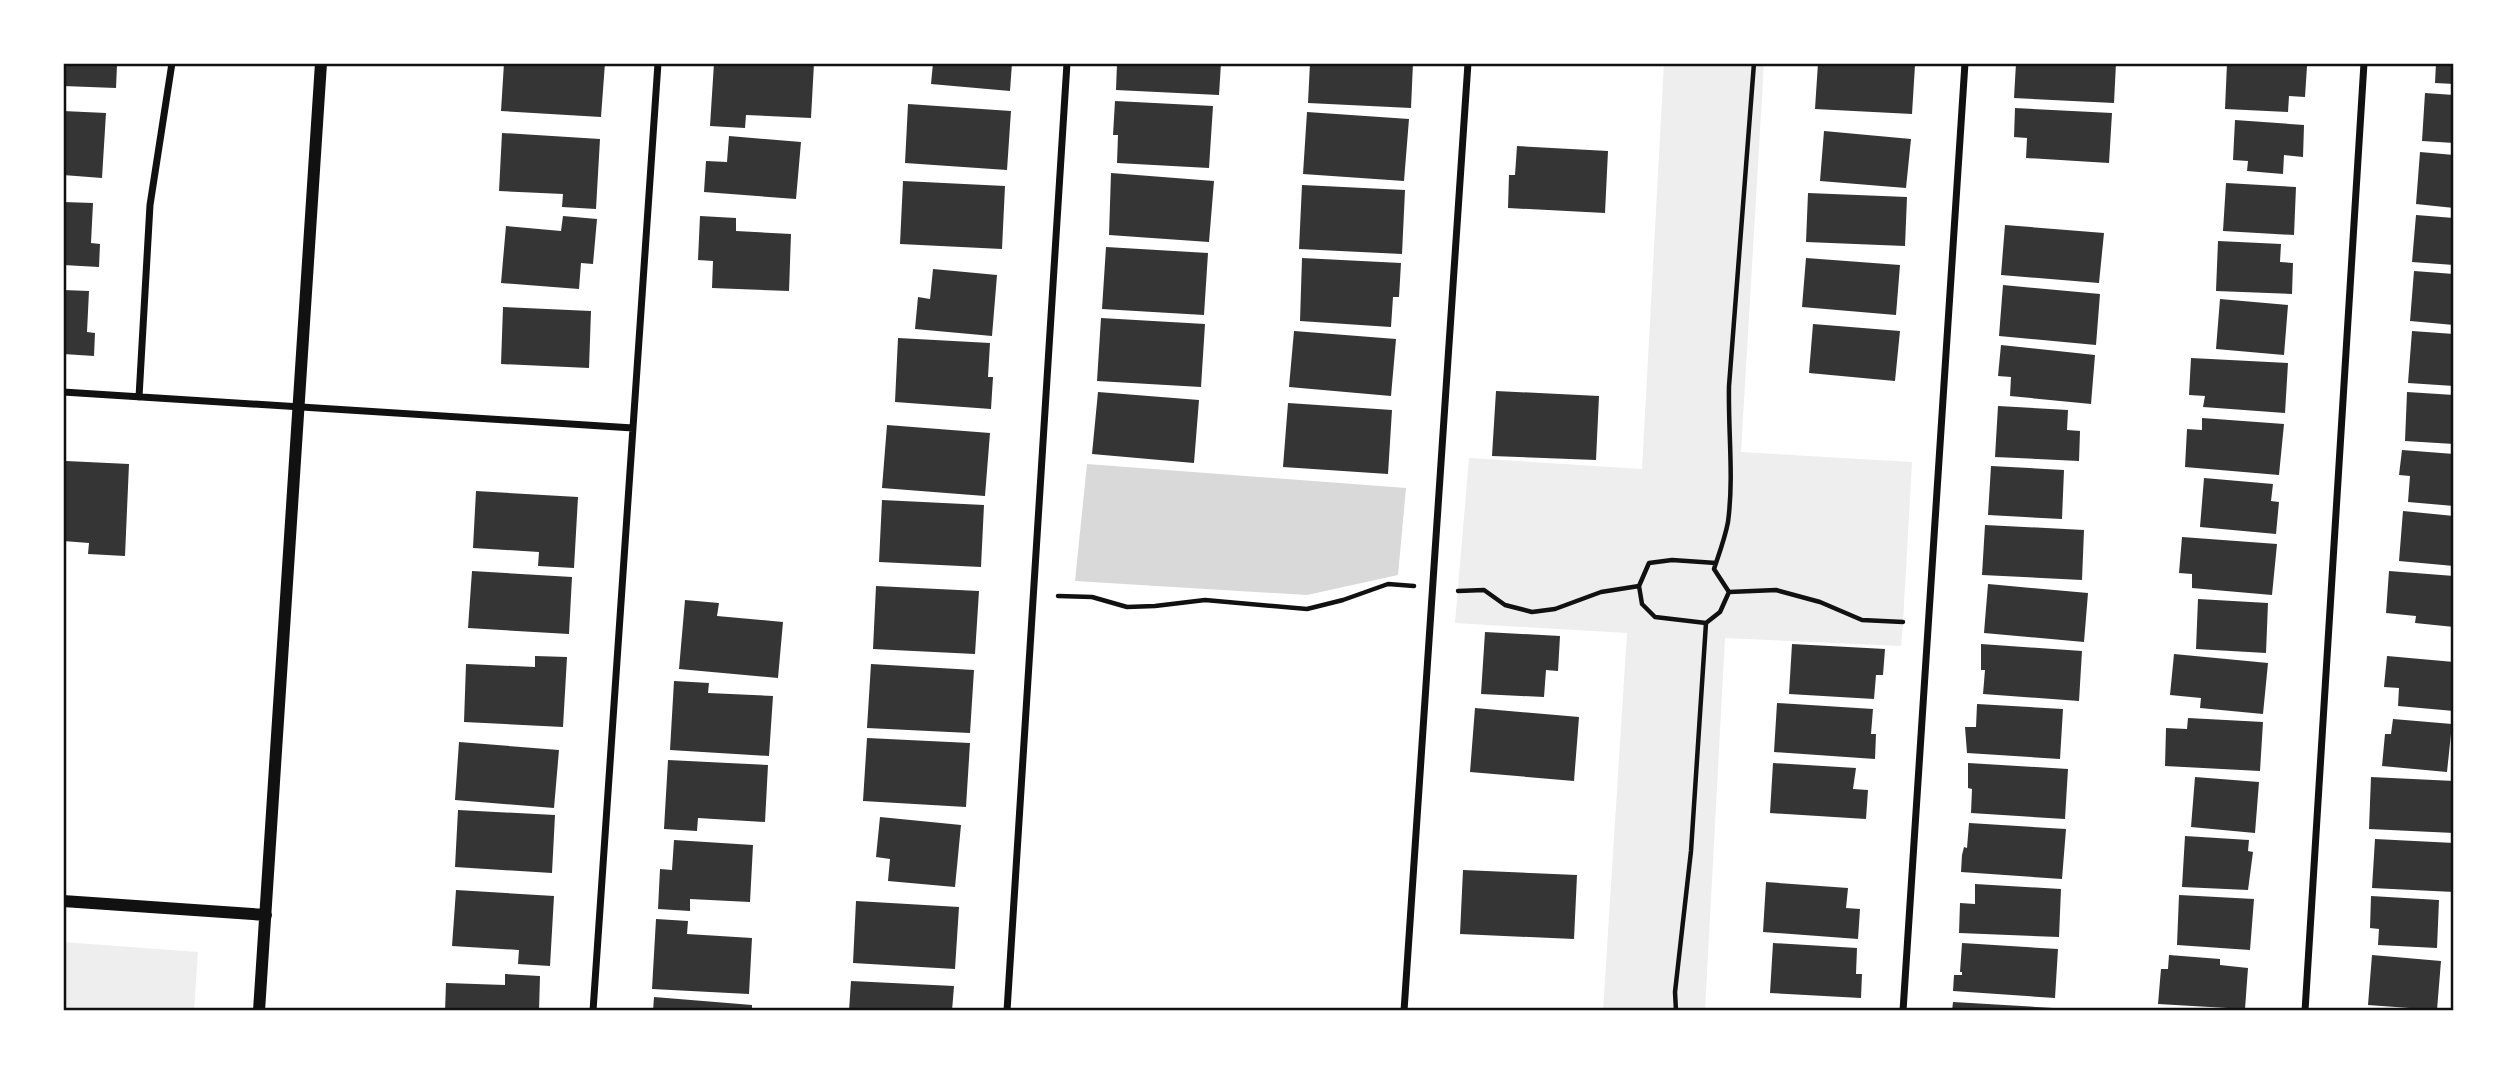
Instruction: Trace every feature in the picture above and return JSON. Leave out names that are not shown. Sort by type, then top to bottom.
[{"type":"street","points":[[139,397],[150,205],[172,63]]},
{"type":"street","points":[[259,1011],[321,63]]},
{"type":"street","points":[[593,1011],[658,63]]},
{"type":"street","points":[[1007,1011],[1067,63]]},
{"type":"street","points":[[1404,1011],[1468,63]]},
{"type":"street","points":[[1903,1011],[1965,63]]},
{"type":"street","points":[[2305,1011],[2364,63]]},
{"type":"street","points":[[63,393],[633,428]]},
{"type":"street","points":[[63,901],[266,915]]},
{"type":"path","points":[[1729,592],[1714,569],[1727,525],[1731,484],[1729,386],[1754,63]]},
{"type":"path","points":[[1716,563],[1672,560],[1649,563],[1639,586],[1642,604],[1655,617],[1706,622],[1720,612],[1729,592]]},
{"type":"path","points":[[1058,596],[1092,597],[1127,607],[1205,600],[1307,608],[1343,600],[1388,584],[1414,586]]},
{"type":"path","points":[[1458,591],[1484,590],[1505,605],[1532,612],[1555,609],[1601,592],[1639,586]]},
{"type":"path","points":[[1729,592],[1776,590],[1820,602],[1862,620],[1903,622]]},
{"type":"path","points":[[1675,1011],[1694,811],[1706,622]]},
{"type":"shaded area","points":[[1664,63],[1764,63],[1741,452],[1912,462],[1903,622],[1901,646],[1725,638],[1705,1011],[1603,1011],[1627,633],[1455,623],[1469,458],[1642,469]]},
{"type":"shaded area","points":[[1087,464],[1406,488],[1398,575],[1307,595],[1075,581]]},
{"type":"shaded area","points":[[63,942],[198,952],[194,1011],[63,1011]]},
{"type":"building","points":[[63,63],[117,65],[116,88],[63,86]]},
{"type":"building","points":[[504,63],[605,63],[601,117],[501,111]]},
{"type":"building","points":[[714,63],[814,63],[811,118],[746,115],[745,128],[710,126]]},
{"type":"building","points":[[933,63],[1012,63],[1010,91],[931,84]]},
{"type":"building","points":[[1117,63],[1221,63],[1219,95],[1116,90]]},
{"type":"building","points":[[1310,63],[1413,63],[1411,108],[1308,103]]},
{"type":"building","points":[[1818,63],[1915,65],[1912,114],[1815,109]]},
{"type":"building","points":[[2016,63],[2116,63],[2114,103],[2014,98]]},
{"type":"building","points":[[2227,63],[2307,66],[2305,97],[2289,96],[2288,112],[2225,109]]},
{"type":"building","points":[[2436,63],[2454,63],[2454,84],[2435,83]]},
{"type":"building","points":[[2425,93],[2454,95],[2454,143],[2422,141]]},
{"type":"building","points":[[1115,101],[1213,106],[1209,168],[1117,163],[1118,135],[1113,135]]},
{"type":"building","points":[[908,104],[1011,111],[1007,170],[905,163]]},
{"type":"building","points":[[2015,108],[2112,113],[2109,163],[2026,158],[2027,138],[2014,137]]},
{"type":"building","points":[[63,111],[106,113],[102,178],[63,175]]},
{"type":"building","points":[[1307,112],[1409,119],[1404,181],[1303,174]]},
{"type":"building","points":[[2235,120],[2304,125],[2303,157],[2284,155],[2283,174],[2247,171],[2248,161],[2233,160]]},
{"type":"building","points":[[1824,131],[1911,139],[1906,188],[1820,181]]},
{"type":"building","points":[[502,133],[600,139],[596,209],[562,207],[563,194],[499,191]]},
{"type":"building","points":[[729,136],[801,142],[796,199],[704,192],[706,161],[727,162]]},
{"type":"building","points":[[1517,146],[1608,151],[1605,213],[1508,208],[1509,175],[1515,175]]},
{"type":"building","points":[[2420,152],[2454,155],[2454,208],[2416,204]]},
{"type":"building","points":[[1111,173],[1214,181],[1209,242],[1109,235]]},
{"type":"building","points":[[903,181],[1005,186],[1002,249],[900,244]]},
{"type":"building","points":[[2226,183],[2296,187],[2294,235],[2223,231]]},
{"type":"building","points":[[1302,185],[1405,190],[1402,254],[1299,249]]},
{"type":"building","points":[[1808,193],[1907,197],[1905,246],[1806,242]]},
{"type":"building","points":[[63,202],[93,203],[91,243],[100,244],[99,267],[63,265]]},
{"type":"building","points":[[2416,215],[2454,218],[2454,265],[2412,262]]},
{"type":"building","points":[[563,216],[597,219],[593,264],[581,263],[579,289],[501,283],[506,226],[561,231]]},
{"type":"building","points":[[700,216],[736,218],[736,231],[791,234],[789,291],[712,288],[713,261],[698,260]]},
{"type":"building","points":[[2005,225],[2104,233],[2099,283],[2001,275]]},
{"type":"building","points":[[2218,241],[2281,244],[2280,262],[2293,263],[2292,294],[2216,291]]},
{"type":"building","points":[[1106,247],[1208,253],[1204,315],[1102,309]]},
{"type":"building","points":[[1302,258],[1401,263],[1399,297],[1393,297],[1391,327],[1300,321]]},
{"type":"building","points":[[1806,258],[1900,265],[1896,315],[1802,307]]},
{"type":"building","points":[[933,269],[997,275],[992,336],[915,329],[918,297],[930,299]]},
{"type":"building","points":[[2414,271],[2454,274],[2454,325],[2410,321]]},
{"type":"building","points":[[2003,285],[2100,294],[2096,345],[1999,336]]},
{"type":"building","points":[[63,290],[89,291],[87,332],[95,333],[94,356],[63,354]]},
{"type":"building","points":[[2220,299],[2288,305],[2284,355],[2216,349]]},
{"type":"building","points":[[503,307],[591,311],[589,368],[501,364]]},
{"type":"building","points":[[1101,318],[1205,324],[1201,387],[1097,381]]},
{"type":"building","points":[[1813,324],[1900,331],[1895,381],[1809,373]]},
{"type":"building","points":[[1294,331],[1396,339],[1391,396],[1289,387]]},
{"type":"building","points":[[2412,331],[2454,334],[2454,386],[2408,383]]},
{"type":"building","points":[[898,338],[990,343],[988,377],[993,377],[991,409],[895,402]]},
{"type":"building","points":[[2001,345],[2095,355],[2091,404],[2010,396],[2011,377],[1998,376]]},
{"type":"building","points":[[2191,358],[2288,363],[2285,413],[2203,407],[2205,396],[2189,395]]},
{"type":"building","points":[[1496,391],[1599,396],[1596,460],[1492,456]]},
{"type":"building","points":[[1098,392],[1199,400],[1194,463],[1092,454]]},
{"type":"building","points":[[2407,392],[2454,395],[2454,444],[2405,441]]},
{"type":"building","points":[[1288,403],[1392,410],[1388,474],[1283,467]]},
{"type":"building","points":[[1998,406],[2068,410],[2067,430],[2080,431],[2079,461],[1995,457]]},
{"type":"building","points":[[2202,418],[2284,424],[2279,475],[2185,467],[2187,429],[2202,430]]},
{"type":"building","points":[[887,425],[990,433],[985,496],[882,488]]},
{"type":"building","points":[[2402,450],[2454,454],[2454,506],[2408,502],[2410,476],[2399,475]]},
{"type":"building","points":[[66,461],[129,464],[125,556],[88,554],[89,543],[63,541]]},
{"type":"building","points":[[1991,466],[2064,470],[2062,519],[1988,515]]},
{"type":"building","points":[[2204,478],[2273,484],[2271,501],[2279,502],[2276,534],[2200,527]]},
{"type":"building","points":[[476,491],[578,497],[574,568],[538,566],[539,552],[473,548]]},
{"type":"building","points":[[882,500],[984,505],[981,567],[879,562]]},
{"type":"building","points":[[2403,511],[2454,516],[2454,566],[2399,561]]},
{"type":"building","points":[[1985,525],[2084,530],[2082,580],[1982,575]]},
{"type":"building","points":[[2182,537],[2277,544],[2272,595],[2192,588],[2192,574],[2179,573]]},
{"type":"building","points":[[472,571],[572,577],[569,634],[468,628]]},
{"type":"building","points":[[2389,571],[2454,576],[2454,627],[2415,623],[2416,616],[2386,613]]},
{"type":"building","points":[[1988,584],[2088,593],[2084,642],[1984,633]]},
{"type":"building","points":[[876,586],[979,591],[975,654],[873,649]]},
{"type":"building","points":[[2198,599],[2268,603],[2266,653],[2196,649]]},
{"type":"building","points":[[685,600],[719,603],[717,616],[783,622],[778,678],[679,669]]},
{"type":"building","points":[[1485,632],[1560,636],[1558,671],[1546,670],[1544,697],[1481,694]]},
{"type":"building","points":[[1792,644],[1885,649],[1883,675],[1876,675],[1874,699],[1789,694]]},
{"type":"building","points":[[1981,644],[2082,651],[2079,701],[1983,694],[1985,670],[1981,670]]},
{"type":"building","points":[[2174,654],[2268,663],[2263,714],[2200,708],[2201,698],[2170,695]]},
{"type":"building","points":[[535,656],[567,657],[563,727],[464,722],[466,664],[535,667]]},
{"type":"building","points":[[2387,656],[2454,662],[2454,711],[2398,706],[2399,688],[2384,687]]},
{"type":"building","points":[[871,664],[974,670],[970,733],[867,728]]},
{"type":"building","points":[[674,681],[709,683],[708,693],[773,696],[769,756],[670,750]]},
{"type":"building","points":[[1777,703],[1873,709],[1871,734],[1876,734],[1875,759],[1774,752]]},
{"type":"building","points":[[1977,704],[2063,709],[2060,759],[1967,753],[1965,727],[1976,727]]},
{"type":"building","points":[[1475,708],[1579,717],[1574,781],[1470,772]]},
{"type":"building","points":[[2188,718],[2263,722],[2260,771],[2165,766],[2166,728],[2187,729]]},
{"type":"building","points":[[2393,719],[2452,724],[2447,772],[2382,766],[2385,734],[2391,734]]},
{"type":"building","points":[[867,738],[970,743],[966,807],[863,801]]},
{"type":"building","points":[[459,742],[559,750],[554,808],[455,800]]},
{"type":"building","points":[[668,760],[768,765],[765,822],[698,818],[697,831],[664,829]]},
{"type":"building","points":[[1773,763],[1856,768],[1853,789],[1868,790],[1866,819],[1770,813]]},
{"type":"building","points":[[1968,763],[2068,769],[2065,819],[1971,813],[1972,789],[1968,788]]},
{"type":"building","points":[[2195,777],[2259,782],[2255,833],[2191,827]]},
{"type":"building","points":[[2371,777],[2454,781],[2454,833],[2369,829]]},
{"type":"building","points":[[458,810],[555,815],[552,873],[455,867]]},
{"type":"building","points":[[880,817],[961,825],[955,887],[888,881],[890,859],[876,857]]},
{"type":"building","points":[[1969,823],[2066,829],[2062,879],[1961,872]]},
{"type":"building","points":[[2185,836],[2249,840],[2248,851],[2253,852],[2248,890],[2182,887]]},
{"type":"building","points":[[2375,839],[2454,843],[2454,892],[2372,888]]},
{"type":"building","points":[[674,840],[753,845],[750,902],[690,899],[690,911],[658,909],[660,869],[672,870]]},
{"type":"building","points":[[1463,870],[1577,875],[1574,939],[1460,934]]},
{"type":"building","points":[[1766,882],[1848,888],[1846,908],[1860,909],[1858,939],[1763,932]]},
{"type":"building","points":[[1975,884],[2061,889],[2059,937],[1959,933],[1960,903],[1975,904]]},
{"type":"building","points":[[456,890],[554,896],[550,966],[518,964],[519,950],[452,946]]},
{"type":"building","points":[[2179,895],[2254,899],[2250,950],[2177,945]]},
{"type":"building","points":[[2371,896],[2439,900],[2437,948],[2378,945],[2379,929],[2370,928]]},
{"type":"building","points":[[856,901],[959,907],[955,969],[853,963]]},
{"type":"building","points":[[656,919],[688,921],[687,934],[752,938],[749,994],[652,989]]},
{"type":"building","points":[[1773,943],[1857,948],[1856,974],[1862,974],[1861,998],[1770,993]]},
{"type":"building","points":[[1962,943],[2058,949],[2055,998],[1953,991],[1954,975],[1962,975]]},
{"type":"building","points":[[2169,955],[2220,959],[2220,965],[2248,968],[2245,1009],[2158,1004],[2161,969],[2168,969]]},
{"type":"building","points":[[2372,955],[2441,961],[2437,1010],[2368,1005]]},
{"type":"building","points":[[505,974],[540,976],[539,1011],[445,1011],[446,983],[505,985]]},
{"type":"building","points":[[851,981],[954,986],[952,1011],[849,1011]]},
{"type":"building","points":[[654,997],[752,1005],[752,1011],[653,1011]]},
{"type":"building","points":[[1953,1002],[2053,1008],[2053,1011],[1952,1011]]}]
